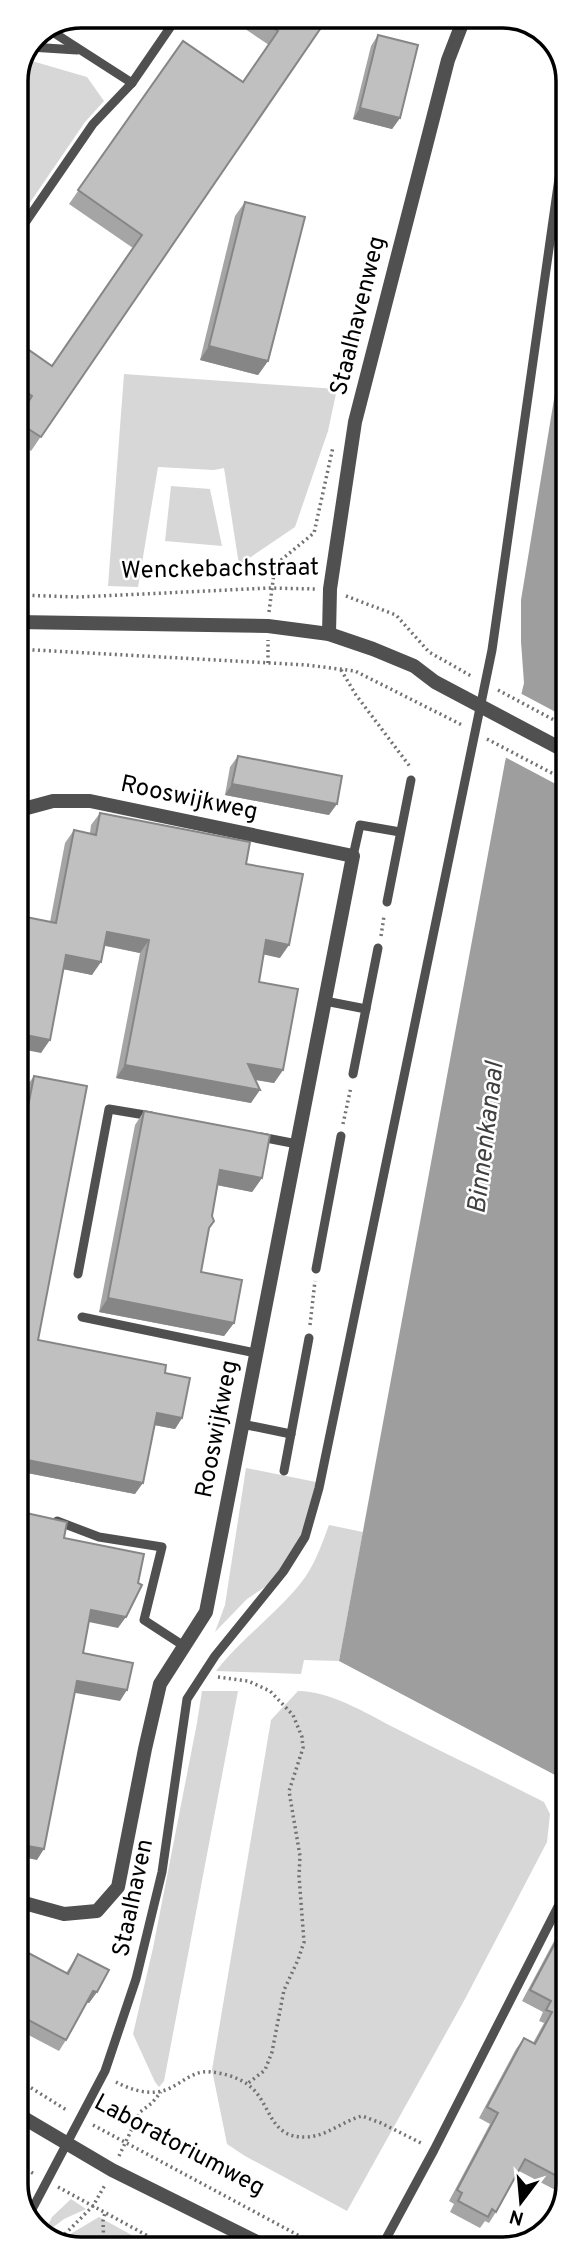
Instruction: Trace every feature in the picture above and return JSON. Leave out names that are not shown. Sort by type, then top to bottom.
[{"type":"street","name":"Staalhavenweg","points":[[329,634],[330,589],[355,422],[449,60],[461,28]]},
{"type":"street","points":[[28,622],[268,626],[329,634],[414,666],[435,682],[556,746]]},
{"type":"street","name":"Rooswijkweg","points":[[28,808],[53,801],[90,801],[353,856],[205,1612],[160,1684],[118,1887],[97,1911],[64,1914],[28,1904]]},
{"type":"street","name":"Laboratoriumweg","points":[[28,2121],[112,2171],[248,2237]]},
{"type":"lane","points":[[28,219],[93,124],[132,83],[170,28]]},
{"type":"lane","points":[[56,35],[132,83]]},
{"type":"lane","points":[[40,48],[78,50]]},
{"type":"lane","name":"Staalhaven","points":[[33,2205],[103,2075],[136,1979],[162,1872],[187,1699],[215,1656],[283,1572],[305,1537],[319,1488],[492,650],[556,199]]},
{"type":"lane","points":[[387,902],[411,780]]},
{"type":"lane","name":"Rooswijkweg","points":[[353,856],[360,825],[400,832]]},
{"type":"lane","points":[[354,1074],[378,948]]},
{"type":"lane","points":[[325,1001],[366,1009]]},
{"type":"lane","points":[[78,1274],[109,1108],[163,1119]]},
{"type":"lane","points":[[316,1269],[341,1136]]},
{"type":"lane","points":[[257,1137],[297,1144]]},
{"type":"lane","points":[[82,1317],[256,1353]]},
{"type":"lane","points":[[284,1471],[309,1338]]},
{"type":"lane","points":[[242,1424],[291,1434]]},
{"type":"lane","points":[[49,1519],[99,1537],[163,1547],[144,1620],[184,1646]]},
{"type":"lane","points":[[387,2237],[556,1911]]},
{"type":"lane","points":[[239,2237],[241,2233]]},
{"type":"path","name":"Wenckebachstraat","points":[[28,595],[79,597],[270,588],[330,589],[396,615],[429,652],[481,681]]},
{"type":"path","points":[[28,650],[281,663],[355,671],[472,731]]},
{"type":"path","points":[[341,670],[356,695],[412,765],[411,780]]},
{"type":"path","points":[[494,688],[556,721]]},
{"type":"path","points":[[484,737],[556,775]]},
{"type":"path","points":[[378,948],[387,902]]},
{"type":"path","points":[[341,1136],[354,1074]]},
{"type":"path","points":[[309,1338],[316,1269]]},
{"type":"path","points":[[203,1674],[247,1681],[270,1691],[293,1715],[302,1737],[303,1748],[289,1791],[300,1856],[304,1942],[299,1960],[284,1990],[272,2052],[265,2070],[247,2084]]},
{"type":"path","points":[[65,2234],[93,2206],[140,2112],[161,2092],[191,2075],[207,2071],[225,2074],[247,2084],[262,2100],[276,2127],[292,2136],[309,2137],[330,2131],[362,2116],[434,2150]]},
{"type":"path","points":[[103,2075],[139,2091],[161,2092]]},
{"type":"path","name":"Laboratoriumweg","points":[[28,2087],[125,2143],[302,2237]]},
{"type":"path","points":[[28,2170],[150,2237]]},
{"type":"path","points":[[104,2237],[105,2213]]},
{"type":"shaded area","points":[[32,61],[87,77],[104,101],[85,122],[28,205],[28,81]]},
{"type":"shaded area","points":[[124,374],[337,389],[328,431],[295,527],[239,565],[224,468],[214,470],[158,467],[138,587],[108,586]]},
{"type":"shaded area","points":[[171,486],[210,489],[222,546],[165,541]]},
{"type":"shaded area","points":[[246,1468],[316,1482],[310,1516],[294,1556],[271,1583],[247,1599],[215,1632],[225,1605]]},
{"type":"shaded area","points":[[329,1525],[363,1532],[339,1661],[304,1660],[301,1674],[216,1671],[300,1584],[313,1563]]},
{"type":"shaded area","points":[[202,1691],[238,1691],[164,2081],[159,2087],[133,2034],[153,1948]]},
{"type":"shaded area","points":[[298,1691],[325,1695],[352,1706],[544,1802],[550,1814],[547,1842],[465,1999],[347,2211],[227,2144],[212,2070],[271,1720]]},
{"type":"shaded area","points":[[71,2199],[86,2209],[64,2219],[52,2228],[48,2225],[52,2217]]},
{"type":"shaded area","points":[[99,2217],[135,2237],[77,2237],[68,2235]]},
{"type":"water","name":"Binnenkanaal","points":[[556,387],[556,1775],[339,1661],[505,762],[524,683],[521,600]]},
{"type":"pier","points":[[518,692],[556,712],[556,784],[503,756]]},
{"type":"building","points":[[273,28],[321,28],[41,437],[28,429],[28,402],[32,396],[28,393],[28,349],[52,366],[142,235],[78,190],[183,41],[243,82],[278,31]]},
{"type":"building","points":[[378,35],[418,45],[400,118],[360,108]]},
{"type":"building","points":[[245,202],[305,217],[268,361],[209,346]]},
{"type":"building","points":[[238,756],[342,776],[337,804],[232,784]]},
{"type":"building","points":[[100,813],[250,842],[246,864],[303,874],[289,945],[266,940],[259,982],[298,989],[283,1070],[248,1064],[260,1090],[125,1065],[149,940],[107,932],[101,962],[66,955],[50,1040],[28,1035],[28,917],[56,923],[74,830],[96,835]]},
{"type":"building","points":[[34,1076],[87,1086],[38,1340],[166,1365],[165,1373],[190,1378],[182,1418],[157,1413],[143,1483],[28,1460],[28,1107]]},
{"type":"building","points":[[144,1111],[270,1135],[262,1178],[220,1170],[212,1216],[214,1221],[209,1228],[201,1272],[242,1280],[234,1323],[108,1298]]},
{"type":"building","points":[[28,1513],[67,1522],[64,1538],[144,1554],[138,1583],[142,1585],[126,1617],[91,1610],[83,1653],[133,1663],[127,1690],[77,1681],[44,1849],[28,1846]]},
{"type":"building","points":[[556,1941],[556,2176],[525,2159],[496,2212],[492,2209],[488,2217],[458,2201],[462,2193],[457,2190],[498,2113],[487,2107],[524,2038],[535,2044],[552,2012],[546,2010],[551,2001],[530,1990]]},
{"type":"building","points":[[28,1953],[68,1974],[78,1954],[109,1970],[97,1992],[93,1991],[66,2040],[28,2020]]}]
